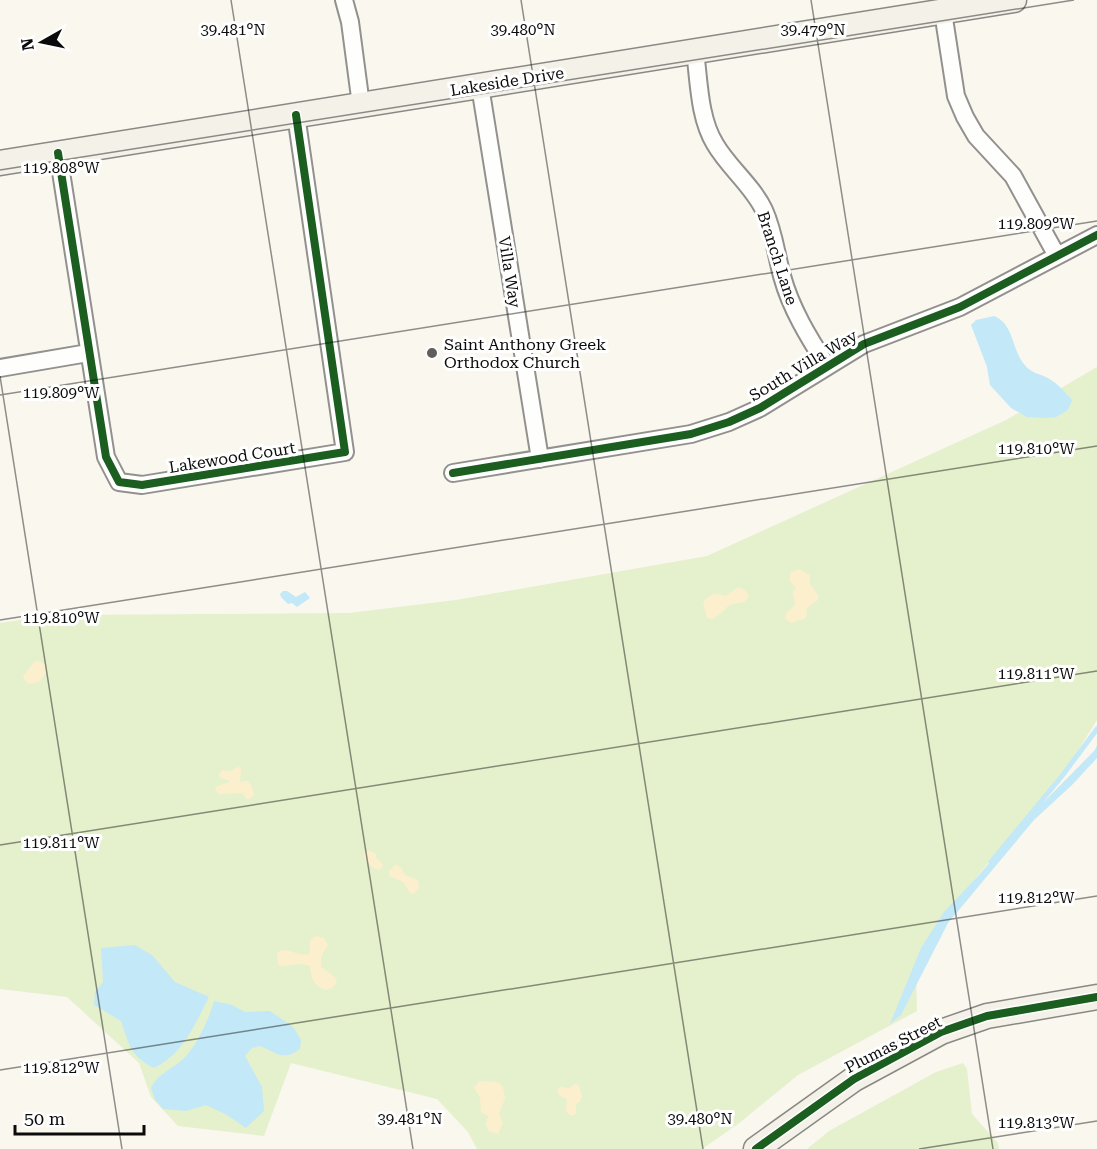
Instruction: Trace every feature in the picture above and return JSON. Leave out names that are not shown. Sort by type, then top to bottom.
[{"type":"main road","name":"Lakeside Drive","points":[[0,163],[1014,0]]},
{"type":"main road","name":"Plumas Street","points":[[756,1149],[854,1078],[941,1032],[987,1016],[1097,997]]},
{"type":"street","points":[[344,0],[350,22],[361,105]]},
{"type":"street","points":[[943,12],[956,96],[965,117],[976,136],[1013,176],[1057,256]]},
{"type":"street","name":"Branch Lane","points":[[694,51],[705,121],[714,142],[727,162],[749,187],[763,209],[773,233],[782,277],[793,307],[827,366]]},
{"type":"street","name":"Villa Way","points":[[480,86],[540,459]]},
{"type":"street","name":"Lakewood Court","points":[[58,153],[106,457],[119,482],[142,485],[345,452],[296,115]]},
{"type":"street","name":"South Villa Way","points":[[453,473],[691,434],[729,422],[760,408],[864,344],[960,308],[1097,235]]},
{"type":"street","points":[[0,368],[88,353]]},
{"type":"green space","points":[[1097,367],[1097,720],[1065,771],[936,926],[916,970],[917,1011],[798,1075],[738,1124],[702,1149],[477,1149],[468,1132],[437,1099],[291,1063],[264,1136],[178,1126],[151,1097],[139,1063],[67,997],[0,989],[0,623],[54,615],[349,613],[456,600],[707,556],[1006,420]]},
{"type":"green space","points":[[963,1063],[967,1069],[972,1114],[998,1143],[999,1149],[807,1149],[829,1131],[936,1072]]},
{"type":"sand","points":[[799,569],[810,575],[810,584],[818,595],[818,600],[807,608],[806,618],[791,623],[785,618],[786,613],[795,605],[793,592],[796,587],[790,582],[790,573]]},
{"type":"sand","points":[[738,587],[746,591],[749,596],[745,601],[730,605],[713,619],[707,618],[703,603],[708,597],[716,594],[726,596]]},
{"type":"sand","points":[[39,661],[45,664],[46,672],[39,682],[30,684],[23,676],[34,662]]},
{"type":"sand","points":[[238,767],[241,768],[240,782],[248,781],[252,787],[254,795],[248,800],[242,793],[219,794],[215,790],[217,786],[230,782],[220,778],[222,770],[231,771]]},
{"type":"sand","points":[[368,850],[376,854],[376,858],[382,863],[383,866],[379,870],[366,859],[364,854]]},
{"type":"sand","points":[[396,864],[405,875],[418,880],[419,888],[415,893],[411,894],[403,882],[389,876],[389,871]]},
{"type":"sand","points":[[316,936],[324,938],[328,945],[321,957],[321,967],[335,977],[337,982],[332,988],[326,990],[314,981],[310,966],[302,964],[280,966],[278,964],[277,952],[282,950],[309,954],[310,942]]},
{"type":"sand","points":[[479,1081],[498,1082],[503,1087],[505,1099],[499,1113],[503,1123],[498,1134],[489,1131],[486,1124],[488,1116],[481,1112],[480,1097],[474,1088]]},
{"type":"sand","points":[[576,1084],[579,1085],[582,1096],[580,1102],[576,1104],[576,1114],[572,1116],[566,1112],[567,1099],[559,1095],[557,1090],[560,1087],[569,1088]]},
{"type":"water","points":[[994,316],[1000,319],[1009,330],[1019,357],[1026,367],[1054,382],[1072,400],[1068,410],[1056,417],[1027,417],[1011,408],[990,385],[987,367],[971,325],[976,320]]},
{"type":"water","points":[[283,591],[296,597],[305,592],[310,598],[297,607],[292,603],[288,604],[281,597],[280,594]]},
{"type":"water","points":[[1097,745],[1097,758],[1034,820],[948,923],[901,1015],[890,1024],[921,948],[944,912],[1030,816],[1095,750]]},
{"type":"water","points":[[135,945],[152,955],[175,982],[209,997],[180,1047],[173,1055],[154,1068],[135,1054],[121,1021],[94,1005],[95,992],[103,982],[101,948]]},
{"type":"water","points":[[214,1001],[232,1005],[245,1012],[270,1011],[293,1027],[301,1040],[300,1049],[289,1055],[280,1055],[260,1046],[252,1048],[245,1056],[262,1087],[264,1111],[246,1128],[206,1105],[186,1111],[163,1109],[155,1100],[151,1088],[157,1079],[187,1055],[197,1041]]},
{"type":"waterway","points":[[991,862],[1062,776],[1097,729]]},
{"type":"cycle path","points":[[58,153],[106,457],[119,482],[142,485],[345,452],[296,115]]},
{"type":"cycle path","points":[[453,473],[691,434],[729,422],[760,408],[864,344],[960,307],[1097,235]]},
{"type":"cycle path","points":[[756,1149],[854,1079],[941,1032],[987,1016],[1097,997]]},
{"type":"place","name":"Saint Anthony Greek Orthodox Church","points":[[432,353]]}]
